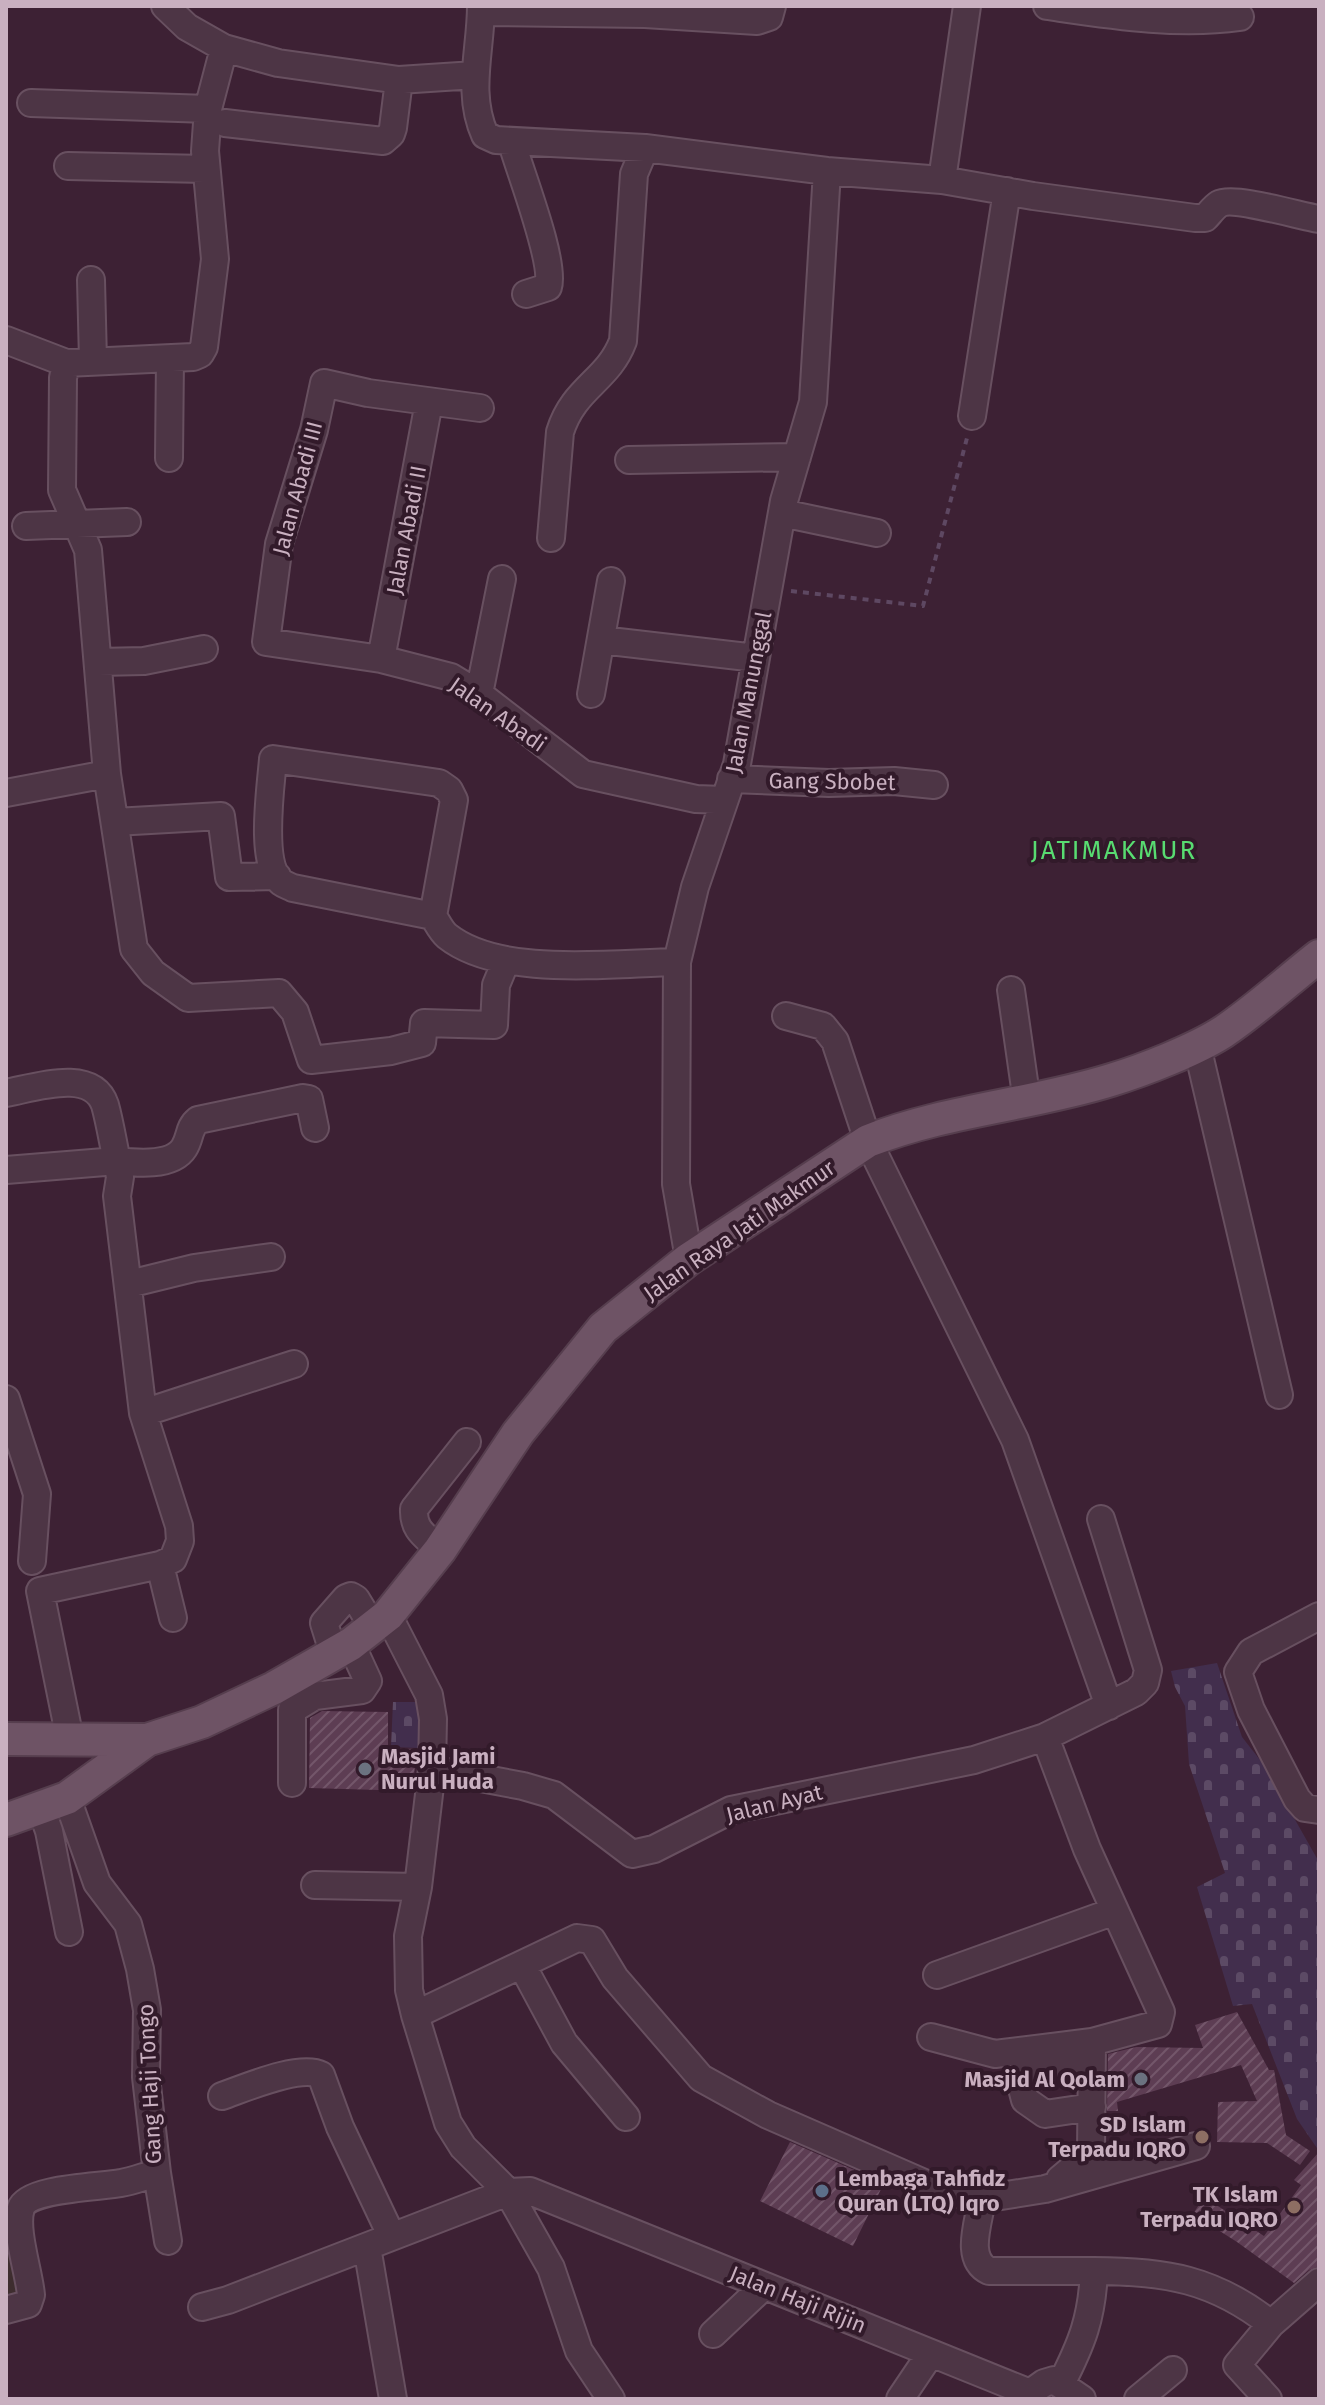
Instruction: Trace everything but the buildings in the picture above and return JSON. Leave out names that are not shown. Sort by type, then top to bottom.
[{"type":"main road","name":"Jalan Raya Jati Makmur","points":[[6,1739],[147,1740],[283,1699],[362,1635],[440,1550],[518,1433],[603,1328],[689,1259],[868,1141],[946,1117],[1027,1102],[1112,1080],[1197,1046],[1223,1032],[1319,956]]},
{"type":"main road","points":[[6,1820],[54,1803],[147,1740]]},
{"type":"street","points":[[165,6],[187,27],[224,48],[278,63],[399,80],[475,75]]},
{"type":"street","points":[[772,6],[769,17],[757,21],[481,9],[475,75],[478,117],[485,135],[512,143],[645,148],[827,171],[942,180],[1195,218],[1205,218],[1219,204],[1245,202],[1319,219]]},
{"type":"street","points":[[942,180],[967,6]]},
{"type":"street","points":[[1047,6],[1206,22],[1240,17]]},
{"type":"street","points":[[6,340],[66,363],[170,359],[200,354],[204,347],[215,259],[205,169],[217,116],[224,48]]},
{"type":"street","points":[[31,103],[217,116],[383,141],[393,128],[399,80]]},
{"type":"street","points":[[512,143],[548,256],[548,287],[526,294]]},
{"type":"street","points":[[551,538],[560,432],[565,417],[575,399],[617,357],[623,341],[634,174],[645,148]]},
{"type":"street","points":[[68,166],[205,169]]},
{"type":"street","name":"Jalan Manunggal","points":[[689,1259],[676,1184],[677,962],[695,887],[745,729],[782,513],[813,402],[827,171]]},
{"type":"street","points":[[972,416],[1007,191]]},
{"type":"street","points":[[91,280],[93,361]]},
{"type":"street","points":[[169,458],[170,359]]},
{"type":"street","points":[[66,363],[63,378],[62,490],[88,550],[107,774],[134,949],[153,973],[188,998],[279,993],[295,1012],[311,1060],[391,1051],[422,1043],[424,1023],[494,1025],[496,985],[506,961]]},
{"type":"street","name":"Jalan Abadi III","points":[[266,642],[279,544],[314,430],[324,383],[429,402]]},
{"type":"street","points":[[429,402],[480,408]]},
{"type":"street","name":"Jalan Abadi II","points":[[381,659],[429,402]]},
{"type":"street","points":[[629,460],[797,457]]},
{"type":"street","points":[[782,513],[877,533]]},
{"type":"street","points":[[26,526],[127,522]]},
{"type":"street","points":[[479,694],[502,579]]},
{"type":"street","points":[[591,694],[611,581]]},
{"type":"street","points":[[601,640],[756,658]]},
{"type":"street","name":"Jalan Abadi","points":[[266,642],[381,659],[451,677],[479,694],[583,774],[696,799],[727,790]]},
{"type":"street","points":[[98,662],[144,661],[204,649]]},
{"type":"street","points":[[433,916],[293,888],[280,882],[273,868],[268,829],[273,759],[439,783],[449,790],[454,800],[433,916],[445,934],[465,947],[506,961],[530,964],[677,962]]},
{"type":"street","points":[[6,793],[107,774]]},
{"type":"street","name":"Gang Sbobet","points":[[727,790],[894,781],[934,785]]},
{"type":"street","points":[[115,822],[221,816],[229,877],[277,876]]},
{"type":"street","points":[[1011,990],[1027,1102]]},
{"type":"street","points":[[786,1016],[823,1026],[835,1041],[868,1141],[1015,1440],[1109,1706]]},
{"type":"street","points":[[1197,1046],[1279,1395]]},
{"type":"street","points":[[6,1093],[60,1083],[85,1084],[94,1089],[104,1102],[120,1177],[117,1196],[143,1413],[179,1526],[180,1541],[176,1555],[160,1565],[40,1591],[70,1739]]},
{"type":"street","points":[[6,1170],[117,1161],[135,1163],[176,1156],[182,1152],[190,1127],[198,1120],[303,1098],[312,1103],[315,1128]]},
{"type":"street","points":[[129,1284],[194,1268],[271,1257]]},
{"type":"street","points":[[143,1413],[294,1364]]},
{"type":"street","points":[[6,1399],[37,1494],[32,1561]]},
{"type":"street","points":[[440,1550],[417,1528],[414,1509],[467,1442]]},
{"type":"street","name":"Jalan Ayat","points":[[432,1769],[554,1795],[632,1854],[654,1849],[731,1810],[974,1760],[1045,1737],[1136,1692],[1145,1683],[1148,1670],[1101,1519]]},
{"type":"street","points":[[160,1565],[173,1618]]},
{"type":"street","points":[[1319,1616],[1251,1652],[1238,1672],[1251,1710],[1297,1799],[1305,1808],[1319,1810]]},
{"type":"street","points":[[292,1783],[283,1699],[362,1690],[368,1681],[362,1635]]},
{"type":"street","points":[[362,1635],[429,1695],[433,1719],[432,1769],[418,1887],[408,1936],[409,1990],[448,2123],[463,2147],[508,2192],[551,2268],[579,2351],[611,2399]]},
{"type":"street","points":[[1045,1737],[1087,1849],[1161,2012],[1158,2024],[1092,2052],[1019,2077],[1025,2100],[1045,2114],[1092,2107]]},
{"type":"street","points":[[54,1803],[49,1831],[69,1932]]},
{"type":"street","name":"Gang Haji Tongo","points":[[6,2310],[28,2304],[31,2295],[19,2222],[24,2202],[48,2192],[124,2183],[157,2173],[146,2077],[147,2010],[128,1924],[97,1883],[54,1803]]},
{"type":"street","points":[[315,1885],[418,1887]]},
{"type":"street","points":[[937,1975],[1115,1911]]},
{"type":"street","points":[[415,2015],[577,1938],[592,1940],[615,1978],[701,2078],[768,2115],[940,2190],[982,2199],[1045,2189],[1196,2146]]},
{"type":"street","points":[[522,1965],[564,2043],[626,2117]]},
{"type":"street","points":[[931,2037],[995,2054],[1092,2052]]},
{"type":"street","points":[[1045,2189],[1091,2153],[1092,2052]]},
{"type":"street","points":[[222,2096],[284,2075],[310,2072],[321,2075],[345,2139],[391,2235]]},
{"type":"street","points":[[157,2173],[168,2241]]},
{"type":"street","name":"Jalan Haji Rijin","points":[[508,2192],[530,2191],[931,2353],[1028,2396],[1044,2383],[1054,2380],[1072,2392]]},
{"type":"street","points":[[202,2307],[228,2300],[508,2192]]},
{"type":"street","points":[[982,2199],[974,2256],[980,2267],[989,2271],[1164,2273],[1195,2282],[1245,2304],[1271,2324]]},
{"type":"street","points":[[367,2247],[393,2399]]},
{"type":"street","points":[[1072,2392],[1089,2320],[1094,2271]]},
{"type":"street","points":[[1268,2399],[1237,2365],[1271,2324],[1319,2282]]},
{"type":"street","points":[[713,2334],[764,2286]]},
{"type":"street","points":[[900,2399],[931,2353]]},
{"type":"street","points":[[1138,2399],[1173,2370]]},
{"type":"path","points":[[769,588],[923,606],[972,416]]},
{"type":"shaded area","points":[[6,2204],[20,2297],[6,2303]]},
{"type":"green space","points":[[1217,1663],[1242,1737],[1264,1765],[1319,1862],[1319,2151],[1297,2119],[1252,2004],[1233,2006],[1197,1887],[1225,1873],[1189,1764],[1185,1706],[1171,1671]]},
{"type":"green space","points":[[393,1702],[415,1702],[419,1714],[420,1748],[391,1747]]},
{"type":"place","name":"Masjid Jami Nurul Huda","points":[[365,1769]]},
{"type":"place","name":"Masjid Al Qolam","points":[[1141,2079]]},
{"type":"place","name":"SD Islam Terpadu IQRO","points":[[1202,2137]]},
{"type":"place","name":"Lembaga Tahfidz Quran (LTQ) Iqro","points":[[822,2191]]},
{"type":"place","name":"TK Islam Terpadu IQRO","points":[[1294,2207]]},
{"type":"district","name":"JATIMAKMUR","points":[[1114,850]]}]
